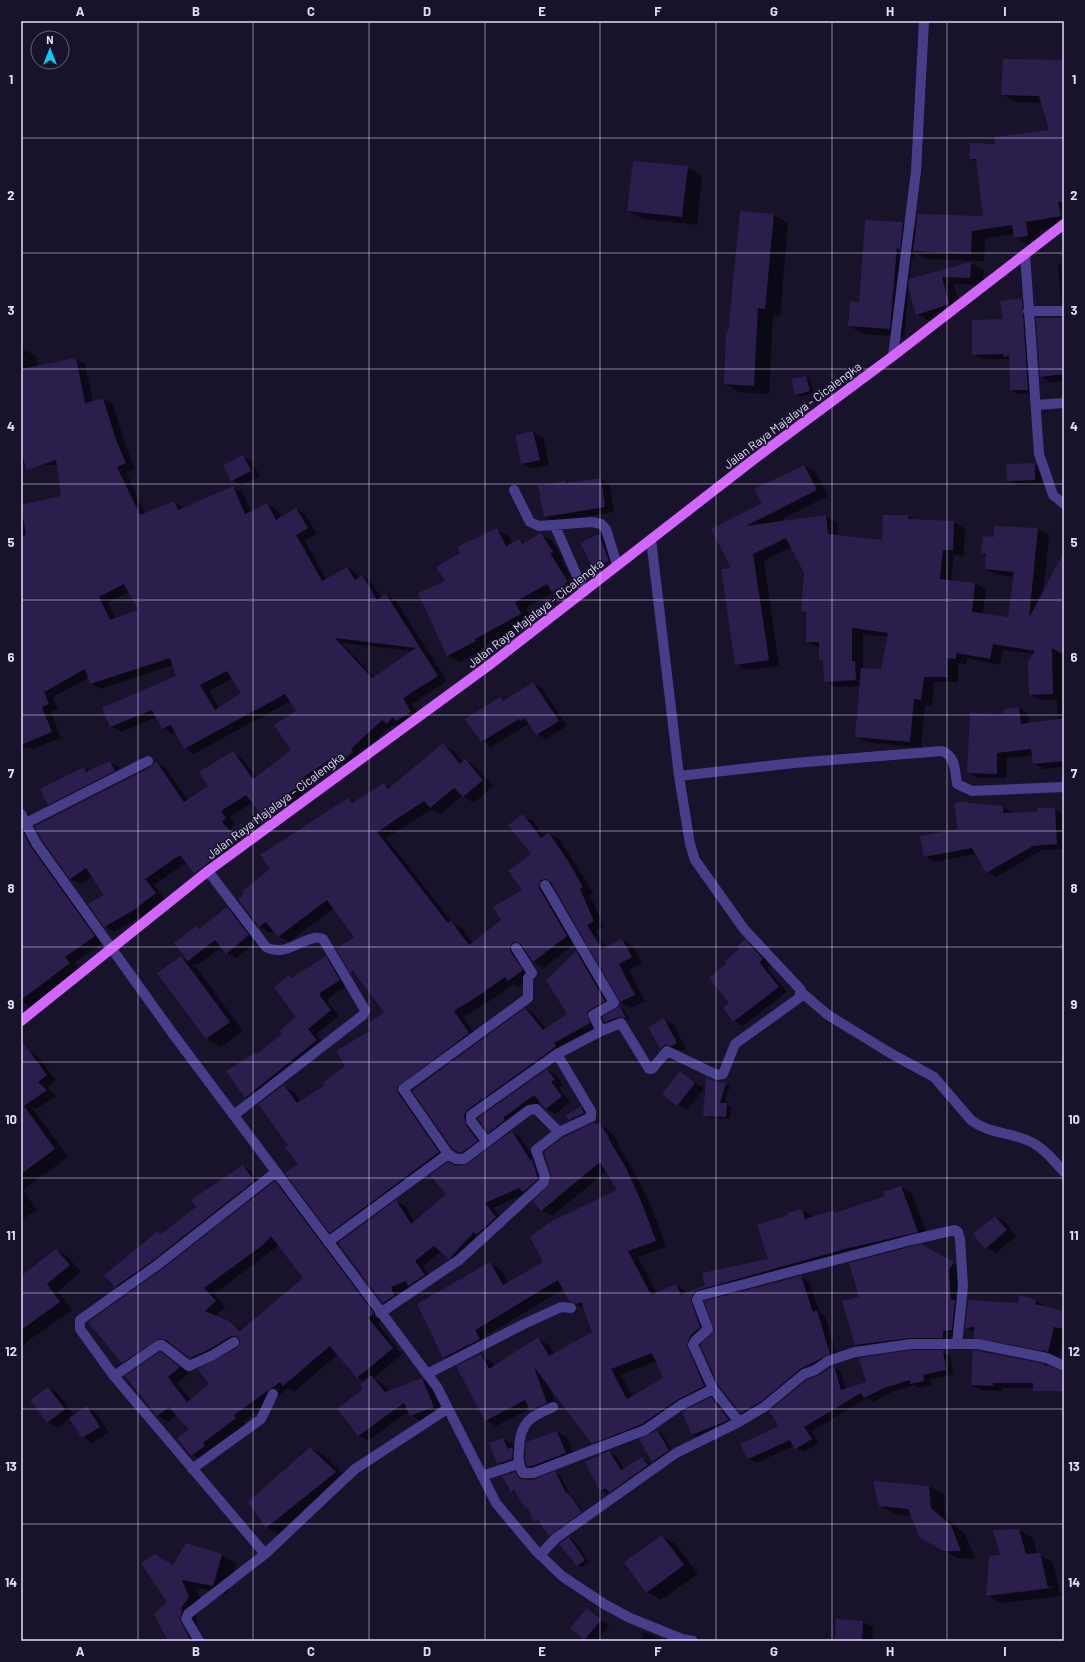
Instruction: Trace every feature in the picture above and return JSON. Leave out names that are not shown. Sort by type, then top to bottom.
[{"type":"main road","name":"Jalan Raya Majalaya - Cicalengka","points":[[21,1021],[208,871],[488,666],[753,460],[893,356],[1064,224]]},
{"type":"street","points":[[893,356],[916,171],[924,21]]},
{"type":"street","points":[[1025,254],[1039,454],[1052,495],[1064,504]]},
{"type":"street","points":[[1028,311],[1064,311]]},
{"type":"street","points":[[1036,405],[1064,403]]},
{"type":"street","points":[[514,490],[530,522],[539,526],[555,526],[592,522],[601,524],[606,529],[617,565]]},
{"type":"street","points":[[555,526],[584,592]]},
{"type":"street","points":[[651,539],[679,776],[690,844],[695,860],[744,929],[801,992],[828,1015],[890,1053],[934,1077],[971,1120],[978,1125],[987,1130],[1034,1143],[1064,1172]]},
{"type":"street","points":[[679,776],[794,763],[942,751],[948,753],[952,759],[957,784],[972,791],[1064,787]]},
{"type":"street","points":[[148,761],[23,818],[36,843],[172,1034],[437,1387],[496,1503],[540,1555],[562,1576],[604,1604],[630,1618],[682,1640],[693,1641]]},
{"type":"street","points":[[208,871],[266,947],[279,952],[316,938],[323,939],[364,1010],[363,1015],[234,1115]]},
{"type":"street","points":[[545,885],[614,1003],[593,1014],[601,1031]]},
{"type":"street","points":[[516,948],[532,973],[528,978],[528,998],[403,1089],[448,1154],[456,1159],[462,1160],[532,1108],[536,1109],[559,1132]]},
{"type":"street","points":[[487,1142],[471,1121],[471,1115],[557,1054],[601,1031],[619,1023],[623,1025],[649,1069],[652,1069],[667,1052],[720,1075],[723,1074],[735,1044],[799,998],[801,992]]},
{"type":"street","points":[[380,1313],[459,1260],[544,1182],[545,1177],[536,1150],[559,1132],[591,1116],[592,1113],[557,1054]]},
{"type":"street","points":[[328,1242],[448,1154]]},
{"type":"street","points":[[265,1554],[114,1376],[80,1329],[80,1320],[156,1266],[276,1172]]},
{"type":"street","points":[[739,1422],[713,1389],[693,1345],[694,1341],[708,1329],[698,1300],[699,1296],[952,1230],[958,1232],[960,1239],[963,1286],[957,1344]]},
{"type":"street","points":[[427,1374],[551,1311],[564,1306],[571,1308]]},
{"type":"street","points":[[114,1376],[159,1345],[162,1345],[189,1366],[234,1342]]},
{"type":"street","points":[[540,1555],[556,1538],[676,1453],[739,1422],[764,1407],[804,1374],[815,1370],[828,1361],[855,1352],[911,1344],[978,1344],[1047,1358],[1064,1366]]},
{"type":"street","points":[[553,1408],[532,1417],[523,1427],[519,1438],[518,1464],[523,1472],[530,1474],[572,1459],[640,1430],[645,1430],[681,1405],[713,1389]]},
{"type":"street","points":[[192,1469],[261,1419],[273,1394]]},
{"type":"street","points":[[199,1641],[186,1619],[188,1614],[265,1554],[354,1469],[447,1409]]},
{"type":"street","points":[[482,1476],[518,1464]]},
{"type":"building","points":[[1003,59],[1064,60],[1064,201],[1058,202],[1061,216],[1026,222],[1028,236],[1014,238],[1012,225],[972,231],[971,254],[913,251],[918,214],[983,216],[976,159],[969,159],[970,143],[995,144],[994,137],[1049,130],[1039,96],[1001,95]]},
{"type":"building","points":[[633,161],[688,166],[682,217],[627,211]]},
{"type":"building","points":[[740,211],[774,214],[765,309],[758,308],[754,386],[724,384],[726,332],[728,332]]},
{"type":"building","points":[[865,220],[903,222],[900,251],[897,247],[890,329],[848,326],[850,301],[859,302]]},
{"type":"building","points":[[971,262],[970,278],[942,277],[949,304],[916,315],[908,286],[909,279]]},
{"type":"building","points":[[1022,298],[1028,390],[1010,390],[1009,356],[1004,357],[1003,354],[972,355],[972,320],[1003,319],[1000,301]]},
{"type":"building","points":[[1036,318],[1064,318],[1064,374],[1040,377]]},
{"type":"building","points":[[76,358],[85,403],[103,398],[116,440],[126,463],[117,467],[140,515],[174,501],[178,510],[233,486],[245,514],[267,503],[276,520],[296,508],[308,528],[296,535],[322,581],[347,567],[355,580],[362,575],[377,600],[386,594],[438,676],[403,698],[411,712],[396,721],[393,717],[387,724],[382,720],[351,749],[353,752],[339,763],[334,757],[299,780],[302,784],[283,797],[286,801],[264,818],[246,795],[221,811],[226,818],[222,822],[235,836],[235,841],[194,874],[180,855],[145,879],[156,893],[134,910],[104,927],[88,904],[104,895],[86,868],[70,879],[42,840],[35,826],[151,767],[156,761],[184,802],[208,786],[199,772],[233,751],[253,779],[291,750],[274,725],[296,711],[285,694],[184,749],[171,725],[162,729],[152,710],[110,727],[102,708],[176,676],[170,658],[90,684],[85,669],[44,692],[49,704],[42,707],[52,732],[21,745],[21,536],[26,535],[21,505],[61,496],[56,460],[27,470],[21,453],[21,369]],"holes":[[[124,584],[138,610],[110,620],[99,597]],[[335,638],[416,648],[372,678]],[[227,671],[241,693],[215,710],[200,685]]]},
{"type":"building","points":[[806,376],[810,391],[795,395],[791,379]]},
{"type":"building","points":[[533,431],[540,460],[521,464],[515,435]]},
{"type":"building","points":[[243,455],[251,471],[231,481],[223,465]]},
{"type":"building","points":[[1035,463],[1035,480],[1007,481],[1006,464]]},
{"type":"building","points":[[804,465],[817,490],[746,526],[826,515],[828,534],[882,540],[883,515],[908,515],[908,519],[954,521],[953,550],[943,550],[940,579],[975,583],[972,612],[1008,617],[1014,572],[985,569],[986,554],[981,553],[983,536],[994,537],[994,526],[1038,528],[1029,618],[1064,552],[1064,655],[1052,648],[1053,694],[1029,695],[1028,662],[1035,651],[993,644],[990,659],[956,653],[956,659],[947,658],[947,677],[924,677],[921,700],[914,699],[910,742],[855,737],[861,668],[881,669],[888,633],[852,628],[852,661],[855,661],[856,680],[824,682],[823,660],[819,660],[819,642],[806,642],[806,612],[801,611],[804,573],[786,538],[753,554],[769,660],[735,665],[721,569],[731,568],[711,529],[762,503],[754,489]]},
{"type":"building","points":[[601,478],[605,507],[544,517],[538,486],[565,481],[566,483]]},
{"type":"building","points":[[497,528],[506,546],[519,539],[522,544],[541,533],[553,552],[550,553],[568,582],[552,592],[547,584],[515,602],[521,614],[475,639],[476,641],[447,656],[418,593],[445,581],[436,567],[460,553],[457,547]]},
{"type":"building","points":[[599,534],[609,561],[597,566],[592,566],[580,543]]},
{"type":"building","points":[[533,682],[559,721],[536,735],[525,718],[521,721],[519,719],[481,742],[465,719],[500,697],[503,701]]},
{"type":"building","points":[[1019,707],[1021,724],[1064,718],[1064,761],[1033,764],[1031,749],[997,753],[997,774],[967,773],[970,713],[1004,714],[1003,709]]},
{"type":"building","points":[[443,743],[460,764],[465,759],[483,780],[463,797],[454,788],[430,808],[424,801],[377,832],[448,923],[451,921],[469,945],[501,920],[493,907],[522,890],[508,871],[531,854],[508,825],[523,814],[541,838],[549,833],[568,861],[583,887],[580,889],[594,921],[587,925],[602,949],[622,939],[632,957],[619,964],[635,995],[620,1002],[551,882],[545,879],[541,880],[539,888],[567,936],[533,962],[521,944],[516,942],[512,943],[510,951],[523,970],[508,981],[505,977],[454,1011],[469,1033],[397,1087],[398,1093],[439,1152],[330,1233],[285,1173],[298,1164],[285,1147],[288,1145],[258,1104],[284,1085],[297,1103],[325,1085],[323,1082],[345,1066],[336,1051],[371,1030],[367,1025],[384,1012],[353,971],[350,973],[336,949],[354,937],[327,900],[278,937],[266,922],[259,927],[238,899],[244,894],[242,891],[270,869],[260,855],[348,798],[352,803],[384,783],[388,789]]},
{"type":"building","points":[[110,761],[115,771],[48,805],[40,789],[84,767],[86,772]]},
{"type":"building","points":[[968,801],[968,803],[1003,806],[1003,813],[1037,812],[1037,808],[1055,808],[1057,844],[1033,846],[986,873],[972,848],[924,857],[920,836],[958,829],[954,803]]},
{"type":"building","points":[[22,830],[31,847],[95,936],[65,957],[70,963],[21,1000]]},
{"type":"building","points":[[227,907],[249,935],[226,954],[215,940],[188,961],[174,943],[196,926],[199,929]]},
{"type":"building","points":[[745,939],[763,959],[759,962],[779,987],[733,1022],[723,1007],[729,1003],[709,978],[727,963],[725,961],[739,949],[737,947]]},
{"type":"building","points":[[576,951],[605,1001],[588,1011],[587,1015],[590,1023],[554,1043],[556,1046],[550,1051],[467,1110],[464,1115],[466,1125],[478,1141],[462,1152],[458,1152],[453,1149],[412,1091],[525,1008],[543,1030],[567,1014],[546,980]]},
{"type":"building","points":[[181,956],[230,1022],[206,1039],[157,973]]},
{"type":"building","points":[[326,956],[340,980],[320,993],[320,996],[331,1010],[308,1029],[317,1040],[245,1098],[226,1071],[256,1052],[257,1054],[282,1034],[280,1030],[296,1017],[274,987],[289,975],[291,978]]},
{"type":"building","points":[[620,1006],[626,1018],[619,1017],[605,1022],[602,1017]]},
{"type":"building","points":[[664,1018],[677,1043],[672,1046],[665,1045],[660,1049],[648,1027]]},
{"type":"building","points":[[21,1040],[47,1075],[38,1082],[47,1090],[24,1106],[55,1149],[21,1174]]},
{"type":"building","points":[[547,1069],[555,1080],[551,1082],[562,1096],[546,1109],[534,1095],[503,1118],[505,1120],[488,1133],[478,1118]]},
{"type":"building","points":[[680,1071],[695,1083],[677,1106],[662,1094]]},
{"type":"building","points":[[706,1077],[714,1081],[726,1083],[720,1103],[727,1103],[726,1117],[703,1116]]},
{"type":"building","points":[[581,1106],[584,1113],[569,1120],[566,1115]]},
{"type":"building","points":[[595,1122],[596,1125],[599,1123],[609,1137],[608,1138],[626,1168],[641,1201],[656,1241],[628,1251],[651,1295],[676,1284],[681,1295],[705,1285],[702,1273],[768,1259],[757,1225],[788,1215],[787,1213],[802,1209],[805,1219],[834,1210],[835,1213],[885,1196],[883,1192],[901,1186],[918,1232],[845,1249],[695,1291],[691,1300],[700,1327],[690,1336],[687,1345],[704,1386],[677,1400],[642,1424],[592,1444],[534,1367],[547,1403],[530,1411],[525,1400],[485,1421],[456,1366],[481,1354],[489,1369],[538,1337],[549,1356],[592,1332],[581,1302],[576,1304],[569,1301],[558,1280],[475,1330],[480,1339],[443,1358],[417,1304],[490,1262],[503,1285],[543,1262],[530,1237],[550,1222],[617,1190],[600,1162],[541,1211],[533,1201],[550,1183],[551,1175],[544,1152],[562,1138]],"holes":[[[652,1353],[663,1378],[627,1399],[611,1369]]]},
{"type":"building","points":[[512,1131],[530,1160],[532,1159],[538,1179],[523,1192],[519,1188],[485,1203],[496,1217],[476,1235],[474,1232],[449,1259],[434,1246],[415,1261],[425,1275],[408,1286],[406,1281],[391,1287],[394,1296],[383,1303],[338,1243],[396,1200],[411,1224],[446,1194],[430,1175],[448,1162],[456,1166],[467,1164]]},
{"type":"building","points":[[243,1165],[254,1181],[152,1261],[115,1287],[104,1275],[158,1231],[161,1234],[196,1207],[191,1200]]},
{"type":"building","points":[[275,1181],[374,1313],[368,1318],[393,1348],[357,1378],[330,1346],[283,1386],[280,1382],[234,1415],[236,1418],[203,1443],[205,1446],[191,1456],[177,1438],[189,1430],[169,1407],[157,1416],[125,1376],[160,1352],[180,1367],[168,1377],[187,1402],[209,1384],[198,1369],[237,1348],[240,1342],[239,1338],[231,1336],[210,1349],[190,1358],[166,1340],[159,1339],[122,1363],[88,1322],[160,1271]],"holes":[[[271,1236],[303,1278],[240,1331],[229,1321],[205,1311],[216,1301],[204,1288],[263,1245]]]},
{"type":"building","points":[[995,1216],[1007,1230],[985,1249],[973,1234]]},
{"type":"building","points":[[921,1244],[954,1262],[949,1270],[951,1300],[955,1300],[952,1330],[943,1331],[943,1338],[910,1338],[855,1345],[842,1301],[859,1297],[849,1263]]},
{"type":"building","points":[[56,1249],[70,1265],[47,1284],[60,1302],[21,1330],[21,1276]]},
{"type":"building","points":[[801,1276],[813,1312],[817,1310],[830,1354],[800,1369],[762,1401],[741,1413],[719,1386],[700,1345],[714,1330],[704,1301]]},
{"type":"building","points":[[1020,1295],[1036,1300],[1035,1304],[1064,1311],[1064,1329],[1054,1327],[1048,1352],[974,1338],[974,1327],[965,1328],[968,1300],[1018,1303]]},
{"type":"building","points":[[911,1350],[943,1350],[946,1370],[923,1375],[924,1381],[910,1384],[910,1380],[884,1388],[864,1398],[861,1393],[804,1427],[812,1439],[795,1449],[790,1440],[748,1459],[740,1444],[779,1426],[769,1411],[807,1380],[834,1366],[841,1390],[866,1382],[859,1358]]},
{"type":"building","points":[[973,1350],[1045,1364],[1044,1366],[1050,1366],[1063,1372],[1063,1391],[1033,1391],[1033,1383],[993,1383],[993,1386],[971,1385]]},
{"type":"building","points":[[371,1375],[385,1392],[422,1378],[434,1407],[410,1416],[404,1403],[358,1436],[337,1409],[363,1389],[360,1385]]},
{"type":"building","points":[[48,1387],[65,1409],[47,1423],[30,1400]]},
{"type":"building","points":[[711,1397],[729,1420],[692,1435],[682,1412]]},
{"type":"building","points":[[87,1406],[100,1427],[82,1438],[69,1418]]},
{"type":"building","points":[[657,1430],[669,1450],[652,1462],[639,1439]]},
{"type":"building","points":[[557,1431],[566,1453],[532,1466],[527,1466],[525,1458],[526,1442]]},
{"type":"building","points":[[503,1438],[508,1449],[513,1447],[512,1459],[497,1464],[489,1443]]},
{"type":"building","points":[[310,1447],[336,1472],[266,1528],[248,1502]]},
{"type":"building","points":[[609,1451],[621,1470],[642,1457],[648,1465],[609,1493],[606,1488],[600,1491],[585,1462]]},
{"type":"building","points":[[555,1471],[566,1493],[568,1493],[582,1512],[549,1536],[538,1520],[534,1522],[528,1508],[526,1509],[514,1490],[511,1492],[502,1476],[515,1472],[520,1479],[533,1480]]},
{"type":"building","points":[[873,1481],[929,1486],[931,1508],[951,1525],[961,1551],[944,1551],[920,1538],[908,1509],[879,1506]]},
{"type":"building","points":[[1019,1529],[1026,1554],[1040,1553],[1048,1588],[986,1596],[989,1556],[1000,1555],[993,1530]]},
{"type":"building","points":[[662,1535],[684,1565],[646,1593],[624,1562]]},
{"type":"building","points":[[569,1537],[585,1560],[577,1566],[559,1544]]},
{"type":"building","points":[[186,1543],[222,1554],[213,1586],[182,1580],[189,1597],[181,1608],[182,1611],[180,1620],[191,1641],[168,1641],[154,1614],[167,1602],[141,1563],[155,1554],[173,1565]]},
{"type":"building","points":[[587,1608],[601,1620],[584,1640],[570,1628]]},
{"type":"building","points":[[836,1619],[863,1621],[862,1641],[835,1641]]}]
